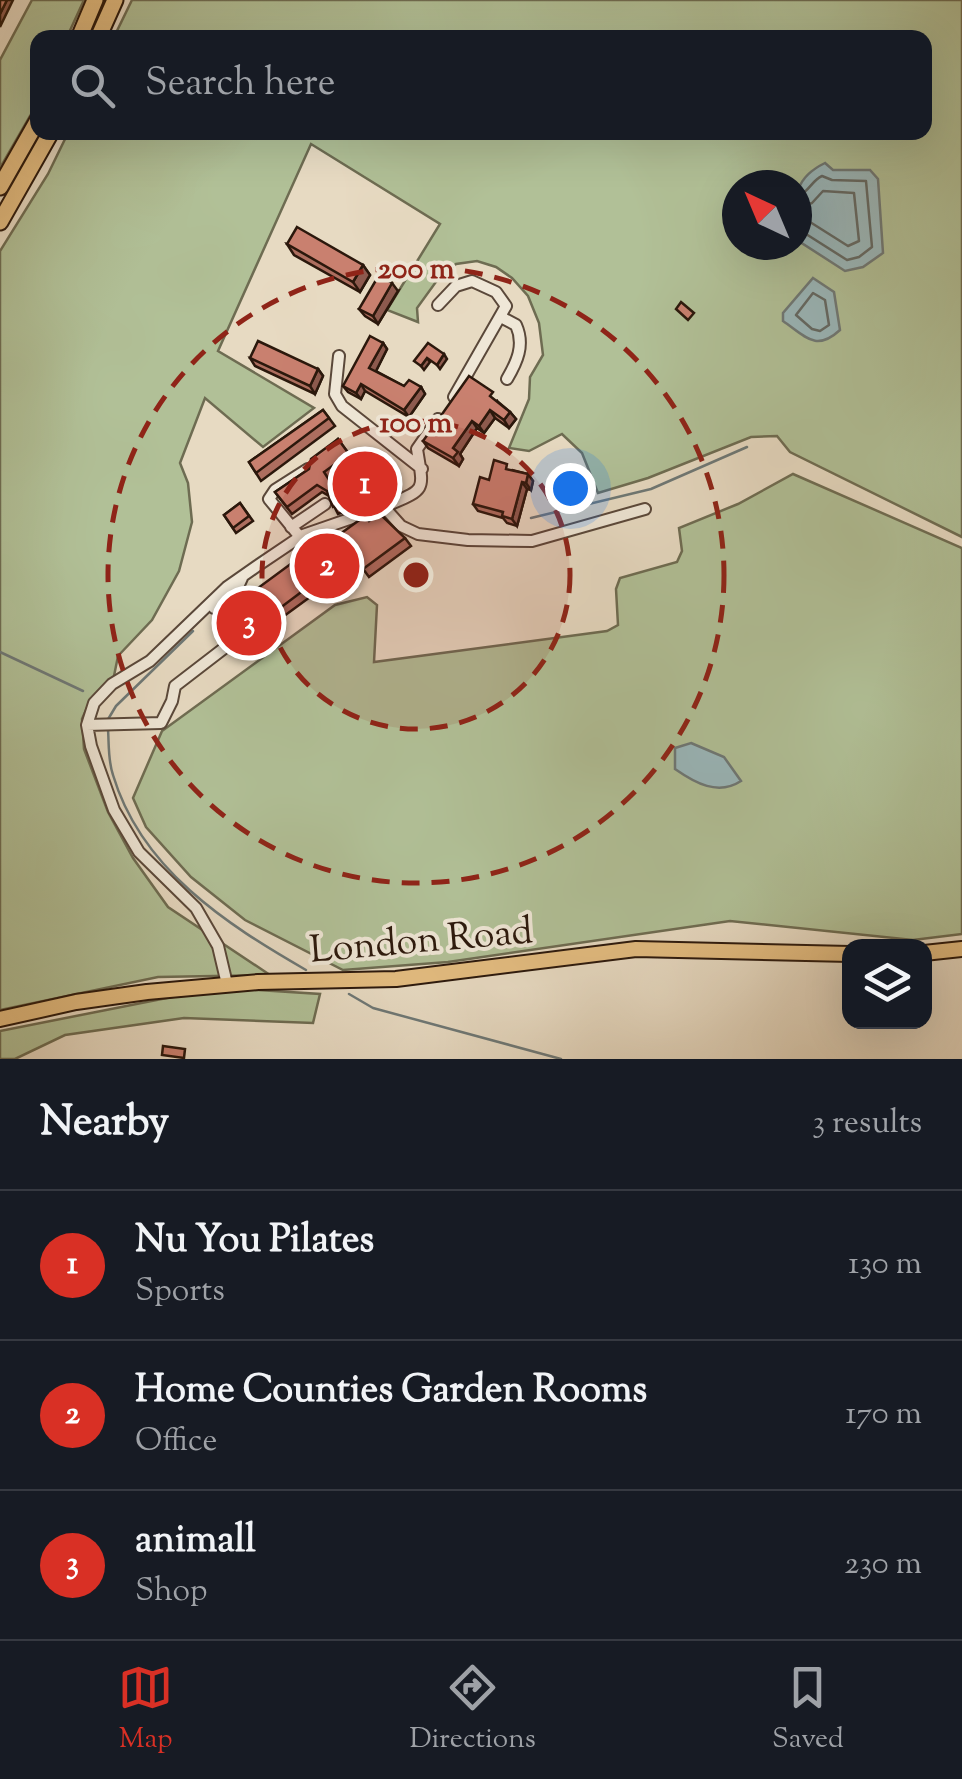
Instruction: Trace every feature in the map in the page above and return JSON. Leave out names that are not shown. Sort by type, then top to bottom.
[{"type":"highway","points":[[83,30],[96,0]]},
{"type":"highway","points":[[102,30],[115,0]]},
{"type":"highway","points":[[0,187],[30,134]]},
{"type":"highway","points":[[0,222],[46,140]]},
{"type":"main road","points":[[932,952],[962,948]]},
{"type":"main road","name":"London Road","points":[[0,1020],[76,1002],[227,984],[396,979],[636,949],[842,954]]},
{"type":"lane","points":[[438,306],[456,286],[472,281],[504,300],[506,306],[452,400]]},
{"type":"lane","points":[[501,317],[516,325],[520,343],[519,356],[506,380]]},
{"type":"lane","points":[[339,356],[335,394],[342,406],[422,470]]},
{"type":"lane","points":[[227,984],[218,946],[196,908],[139,852],[114,810],[87,726],[94,703],[150,660],[244,575],[300,538],[420,488],[424,479],[417,450],[441,415]]},
{"type":"lane","points":[[300,538],[271,503],[270,495],[308,469]]},
{"type":"lane","points":[[291,527],[324,504]]},
{"type":"lane","points":[[384,506],[401,526],[418,534],[532,541],[645,510]]},
{"type":"lane","points":[[87,726],[161,723],[176,686],[227,646]]},
{"type":"green space","points":[[32,0],[84,0],[70,30],[30,30],[30,116],[0,168],[0,60]]},
{"type":"green space","points":[[132,0],[962,0],[962,537],[790,452],[777,436],[751,437],[648,478],[598,493],[582,453],[562,434],[529,451],[509,448],[529,399],[530,377],[543,355],[539,323],[528,296],[496,267],[477,261],[456,264],[438,279],[417,308],[418,322],[387,310],[440,224],[311,144],[218,351],[314,408],[263,447],[205,398],[180,463],[188,483],[192,522],[179,571],[152,620],[118,656],[114,676],[90,701],[82,719],[84,749],[108,812],[133,858],[168,907],[270,975],[158,977],[0,1010],[0,251],[65,140],[932,140],[932,30],[117,30]]},
{"type":"green space","points":[[793,474],[962,548],[962,934],[903,939],[730,921],[448,962],[343,970],[245,920],[191,877],[146,827],[133,798],[162,731],[335,605],[367,597],[377,605],[374,662],[607,631],[618,625],[616,589],[620,578],[677,562],[682,551],[679,528],[738,504]]},
{"type":"green space","points":[[243,989],[320,994],[313,1023],[184,1018],[65,1035],[15,1059],[0,1059],[0,1031],[187,994]]},
{"type":"water","points":[[825,163],[833,170],[870,170],[878,179],[883,253],[863,267],[845,271],[812,250],[813,170]]},
{"type":"water","points":[[813,278],[834,292],[840,330],[817,341],[783,321],[783,313]]},
{"type":"water","points":[[691,743],[724,757],[741,781],[715,787],[675,769],[675,748]]},
{"type":"building","points":[[297,227],[363,265],[353,282],[287,244]]},
{"type":"building","points":[[379,275],[392,283],[373,316],[359,309]]},
{"type":"building","points":[[681,302],[694,313],[688,320],[676,309]]},
{"type":"building","points":[[370,336],[383,343],[369,368],[404,386],[409,380],[421,387],[404,410],[361,384],[356,393],[343,386]]},
{"type":"building","points":[[258,341],[318,369],[310,386],[250,358]]},
{"type":"building","points":[[428,343],[444,354],[437,365],[427,358],[421,366],[414,361]]},
{"type":"building","points":[[469,376],[493,392],[490,396],[510,412],[504,420],[490,410],[479,426],[472,421],[453,448],[458,452],[453,458],[423,441]]},
{"type":"building","points":[[323,410],[329,418],[256,473],[249,462]]},
{"type":"building","points":[[338,439],[349,454],[324,472],[335,489],[373,462],[381,470],[349,494],[353,500],[333,507],[327,491],[317,485],[287,507],[275,492],[309,469],[311,459]]},
{"type":"building","points":[[494,460],[507,464],[506,469],[528,474],[512,519],[502,516],[503,512],[473,504],[480,477],[489,480]]},
{"type":"building","points":[[240,503],[249,516],[233,528],[224,515]]},
{"type":"building","points":[[379,513],[405,538],[363,569],[352,554],[264,620],[268,626],[246,643],[224,613],[326,538],[329,542],[365,516],[369,521]]},
{"type":"building","points":[[163,1046],[185,1049],[184,1058],[162,1055]]},
{"type":"waterway","points":[[531,518],[651,489],[747,447]]},
{"type":"waterway","points":[[107,721],[116,706],[193,631]]},
{"type":"waterway","points":[[0,652],[83,691]]},
{"type":"waterway","points":[[108,729],[111,770],[126,808],[165,866],[217,913],[306,970]]},
{"type":"waterway","points":[[349,994],[373,1008],[561,1059]]},
{"type":"place","name":"Nu You Pilates","points":[[365,484]]},
{"type":"place","name":"Home Counties Garden Rooms","points":[[327,566]]},
{"type":"place","name":"animall","points":[[249,623]]}]
